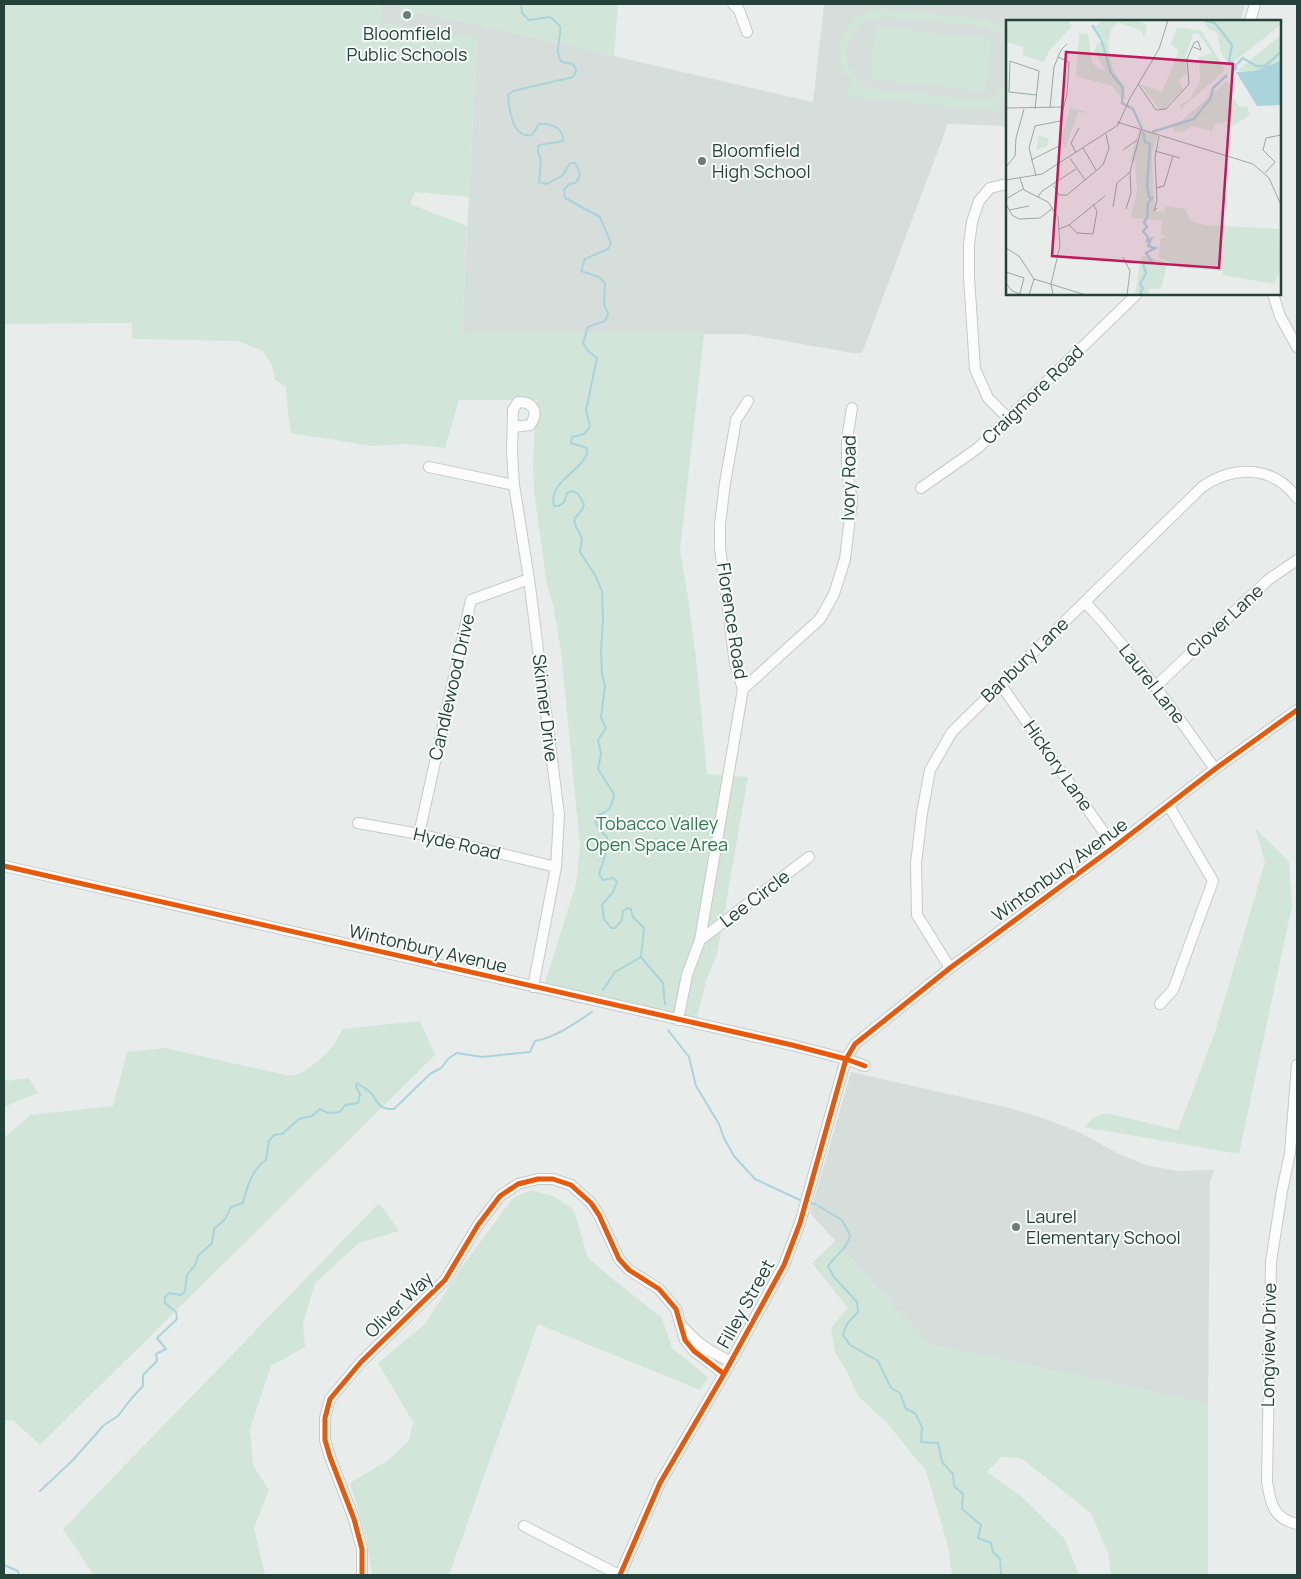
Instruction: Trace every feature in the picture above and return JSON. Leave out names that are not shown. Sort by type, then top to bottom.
[{"type":"street","points":[[733,4],[740,10],[747,32]]},
{"type":"street","points":[[1250,20],[1255,4]]},
{"type":"street","points":[[1006,184],[990,188],[978,200],[969,244],[969,277],[975,369],[988,398],[1009,419]]},
{"type":"street","name":"Craigmore Road","points":[[921,488],[978,448],[1136,295]]},
{"type":"street","points":[[1273,295],[1280,316],[1297,347]]},
{"type":"street","name":"Florence Road","points":[[678,1020],[686,975],[700,940],[743,689],[736,664],[720,548],[720,524],[736,420],[748,401]]},
{"type":"street","name":"Ivory Road","points":[[743,689],[820,619],[834,594],[845,559],[852,501],[847,470],[847,439],[852,408]]},
{"type":"street","name":"Skinner Drive","points":[[514,427],[512,452],[514,485],[529,580],[559,815],[556,867],[533,987]]},
{"type":"street","points":[[429,468],[514,485]]},
{"type":"street","name":"Banbury Lane","points":[[950,968],[917,915],[916,863],[922,813],[930,770],[952,732],[1202,487],[1226,474],[1239,471],[1262,474],[1273,478],[1285,485],[1297,498]]},
{"type":"street","name":"Clover Lane","points":[[1156,686],[1268,580],[1297,560]]},
{"type":"street","name":"Candlewood Drive","points":[[419,834],[471,600],[529,580]]},
{"type":"street","name":"Laurel Lane","points":[[1085,602],[1109,628],[1156,686],[1215,769]]},
{"type":"street","name":"Hickory Lane","points":[[1001,685],[1114,847]]},
{"type":"street","name":"Wintonbury Avenue","points":[[846,1059],[855,1044],[950,968],[1169,806],[1215,769],[1297,710]]},
{"type":"street","points":[[1160,1004],[1173,990],[1213,881],[1169,806]]},
{"type":"street","name":"Hyde Road","points":[[358,823],[419,834],[556,867]]},
{"type":"street","name":"Lee Circle","points":[[700,940],[809,857]]},
{"type":"street","name":"Wintonbury Avenue","points":[[4,866],[846,1059],[865,1066]]},
{"type":"street","name":"Filley Street","points":[[620,1575],[660,1483],[724,1374],[784,1265],[806,1202],[846,1059]]},
{"type":"street","name":"Longview Drive","points":[[1297,1065],[1294,1152],[1271,1262],[1267,1481],[1270,1504],[1277,1514],[1297,1524]]},
{"type":"street","name":"Oliver Way","points":[[362,1575],[362,1549],[354,1519],[325,1440],[325,1418],[330,1399],[361,1362],[445,1280],[474,1230],[500,1196],[518,1184],[538,1179],[553,1179],[571,1185],[591,1203],[599,1214],[619,1259],[629,1270],[659,1289],[676,1309],[686,1340],[694,1351],[724,1374]]},
{"type":"street","name":"Oliver Way","points":[[682,1326],[697,1342],[730,1361]]},
{"type":"street","points":[[524,1526],[620,1575]]},
{"type":"shaded area","name":"Bloomfield High School","points":[[376,4],[402,4],[401,9],[480,25],[813,102],[824,4],[1245,4],[1240,20],[1006,20],[1006,126],[948,124],[862,353],[745,334],[462,333],[477,39],[380,22],[382,5]]},
{"type":"shaded area","name":"Laurel Elementary School","points":[[851,1072],[1010,1108],[1043,1118],[1081,1133],[1117,1153],[1146,1165],[1179,1171],[1214,1170],[1210,1182],[1208,1404],[928,1344],[810,1213]]},
{"type":"green space","name":"Tobacco Valley Open Space Area","points":[[4,4],[376,4],[382,5],[380,22],[477,39],[469,197],[415,192],[410,204],[467,226],[462,333],[704,334],[680,551],[697,666],[707,774],[748,777],[717,955],[707,978],[694,1029],[542,992],[576,884],[580,846],[561,651],[553,604],[547,585],[534,491],[533,458],[537,400],[459,400],[445,448],[405,444],[372,446],[291,433],[286,386],[275,380],[272,366],[263,351],[238,341],[132,339],[132,323],[4,324]]},
{"type":"green space","points":[[402,4],[618,4],[614,56],[401,9]]},
{"type":"green space","points":[[881,9],[983,19],[997,23],[1006,29],[1006,40],[995,30],[982,26],[887,17],[871,19],[858,27],[850,37],[847,50],[848,63],[853,75],[864,84],[879,90],[980,100],[993,97],[1006,86],[1006,97],[999,101],[998,111],[847,96],[848,86],[855,87],[846,75],[841,63],[840,50],[842,39],[847,28],[856,19]]},
{"type":"green space","points":[[876,27],[991,39],[986,91],[870,79]]},
{"type":"green space","points":[[1255,828],[1289,862],[1292,906],[1239,1154],[1084,1127],[1093,1118],[1106,1113],[1178,1130],[1214,1035],[1265,862]]},
{"type":"green space","points":[[420,1021],[435,1055],[40,1445],[13,1420],[4,1421],[4,1138],[30,1115],[113,1106],[127,1052],[165,1048],[286,1075],[296,1075],[310,1067],[330,1049],[336,1042],[342,1029]]},
{"type":"green space","points":[[29,1078],[38,1093],[4,1107],[4,1081]]},
{"type":"green space","points":[[531,1190],[553,1196],[574,1210],[588,1258],[662,1318],[672,1348],[708,1377],[700,1390],[538,1324],[449,1575],[372,1575],[366,1536],[350,1483],[388,1460],[409,1441],[413,1422],[378,1363],[425,1324],[461,1268],[513,1198]]},
{"type":"green space","points":[[379,1203],[399,1231],[359,1243],[315,1283],[303,1324],[305,1347],[271,1366],[250,1429],[253,1465],[269,1490],[254,1528],[265,1575],[94,1575],[63,1529]]},
{"type":"green space","points":[[835,1241],[928,1344],[1208,1404],[1208,1575],[1111,1575],[1108,1553],[1091,1513],[1021,1458],[1001,1457],[987,1472],[1021,1496],[1065,1539],[1079,1575],[952,1575],[948,1546],[926,1471],[887,1423],[858,1396],[848,1373],[835,1352],[831,1328],[848,1308],[812,1263]]},
{"type":"waterway","points":[[521,4],[522,13],[529,20],[550,17],[560,26],[559,58],[562,62],[573,64],[576,69],[573,77],[513,91],[508,95],[513,122],[516,128],[525,135],[532,135],[539,124],[548,124],[559,130],[563,136],[563,141],[538,146],[541,160],[539,182],[547,184],[563,175],[570,163],[575,163],[579,176],[575,183],[569,184],[564,190],[565,198],[600,217],[611,243],[608,249],[585,259],[581,271],[599,277],[605,283],[604,304],[608,314],[605,321],[588,327],[583,343],[589,352],[597,358],[586,410],[590,427],[584,434],[572,437],[571,443],[587,448],[587,455],[559,485],[553,498],[554,506],[559,506],[564,502],[567,493],[573,491],[578,494],[584,504],[582,510],[574,519],[582,538],[580,552],[595,575],[602,591],[601,652],[602,674],[605,686],[601,717],[606,728],[598,740],[601,754],[598,769],[614,794],[610,808],[598,815],[595,821],[599,829],[607,837],[608,847],[599,874],[603,880],[613,878],[617,882],[613,892],[602,905],[604,919],[611,928],[615,928],[622,920],[623,911],[627,908],[631,909],[633,917],[644,928],[641,957],[663,983],[665,1004]]},
{"type":"waterway","points":[[603,990],[615,972],[641,957]]},
{"type":"waterway","points":[[40,1491],[73,1460],[104,1425],[118,1416],[143,1386],[143,1375],[157,1361],[156,1354],[166,1349],[157,1338],[177,1319],[176,1312],[165,1303],[165,1297],[169,1293],[181,1295],[185,1291],[187,1275],[195,1265],[198,1256],[212,1243],[214,1229],[225,1219],[231,1207],[243,1203],[248,1185],[254,1173],[266,1160],[269,1141],[274,1135],[282,1134],[299,1119],[312,1116],[320,1109],[328,1113],[340,1112],[345,1105],[358,1103],[360,1094],[356,1087],[357,1083],[371,1093],[382,1107],[394,1109],[430,1074],[441,1068],[449,1058],[457,1053],[482,1057],[530,1052],[535,1041],[558,1033],[592,1012]]},
{"type":"waterway","points":[[668,1030],[689,1057],[696,1086],[719,1124],[734,1156],[755,1179],[802,1201]]},
{"type":"waterway","points":[[809,1203],[815,1204],[842,1220],[850,1235],[844,1248],[828,1266],[834,1277],[857,1302],[858,1312],[847,1324],[843,1335],[850,1345],[878,1361],[891,1388],[900,1393],[906,1409],[915,1413],[922,1427],[921,1442],[938,1443],[942,1462],[953,1474],[954,1486],[963,1494],[962,1509],[981,1525],[978,1538],[991,1543],[993,1552],[1000,1559],[1001,1574],[1003,1575]]},
{"type":"waterway","points":[[4,1565],[18,1571],[19,1575]]},
{"type":"cycle path","points":[[620,1575],[660,1483],[724,1374],[784,1265],[800,1223],[846,1059],[855,1044],[950,968],[1114,847],[1215,769],[1297,710]]},
{"type":"cycle path","points":[[4,866],[792,1045],[865,1066]]},
{"type":"cycle path","points":[[362,1575],[362,1549],[354,1519],[325,1440],[325,1418],[330,1399],[361,1362],[445,1280],[478,1225],[500,1196],[518,1184],[538,1179],[553,1179],[571,1185],[591,1203],[599,1215],[619,1259],[629,1270],[659,1289],[676,1309],[685,1340],[694,1351],[724,1374]]},
{"type":"place","name":"Bloomfield Public Schools","points":[[407,15]]},
{"type":"place","name":"Bloomfield High School","points":[[702,161]]},
{"type":"place","name":"Laurel Elementary School","points":[[1016,1227]]}]
